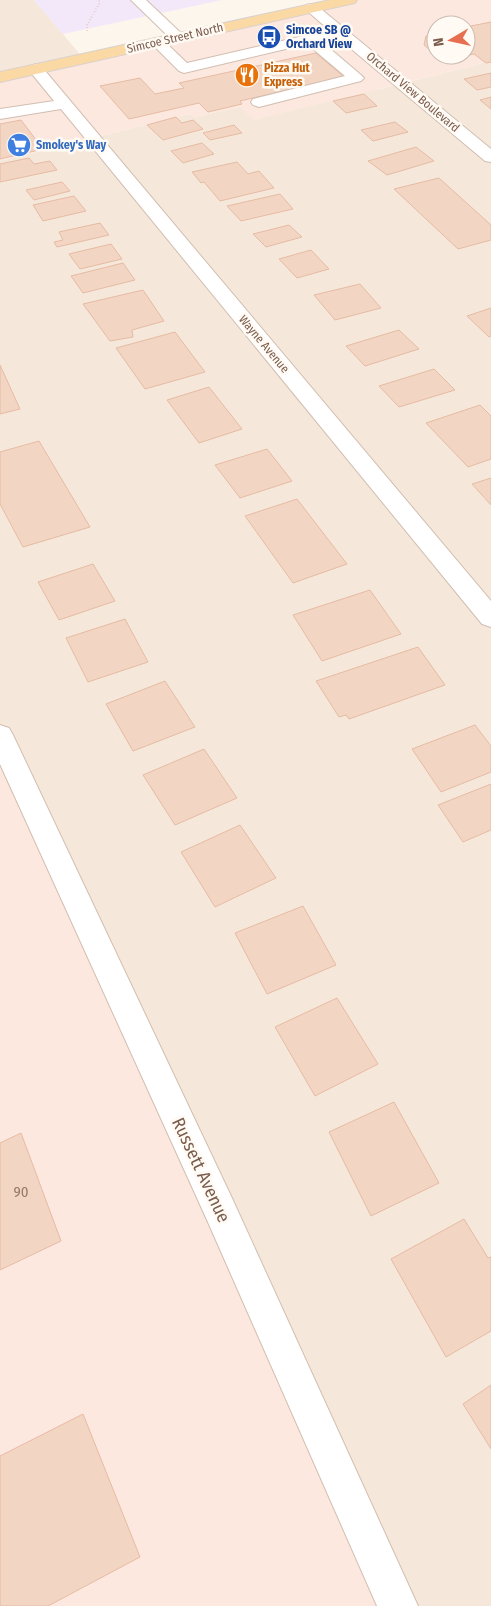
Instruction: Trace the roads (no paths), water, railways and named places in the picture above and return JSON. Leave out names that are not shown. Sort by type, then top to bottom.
[{"type":"main road","name":"Simcoe Street North","points":[[0,77],[350,0]]},
{"type":"street","points":[[138,0],[177,37]]},
{"type":"street","name":"Orchard View Boulevard","points":[[311,8],[491,157]]},
{"type":"street","points":[[157,42],[184,68],[340,32]]},
{"type":"street","points":[[310,39],[356,78]]},
{"type":"street","name":"Wayne Avenue","points":[[36,69],[491,618]]},
{"type":"street","points":[[259,102],[386,70]]},
{"type":"street","points":[[0,114],[65,104]]},
{"type":"street","name":"Russett Avenue","points":[[0,734],[219,1208],[398,1606]]},
{"type":"place","name":"Simcoe SB @ Orchard View","points":[[269,37]]},
{"type":"place","name":"Pizza Hut Express","points":[[247,75]]},
{"type":"place","name":"Smokey's Way","points":[[19,145]]}]
